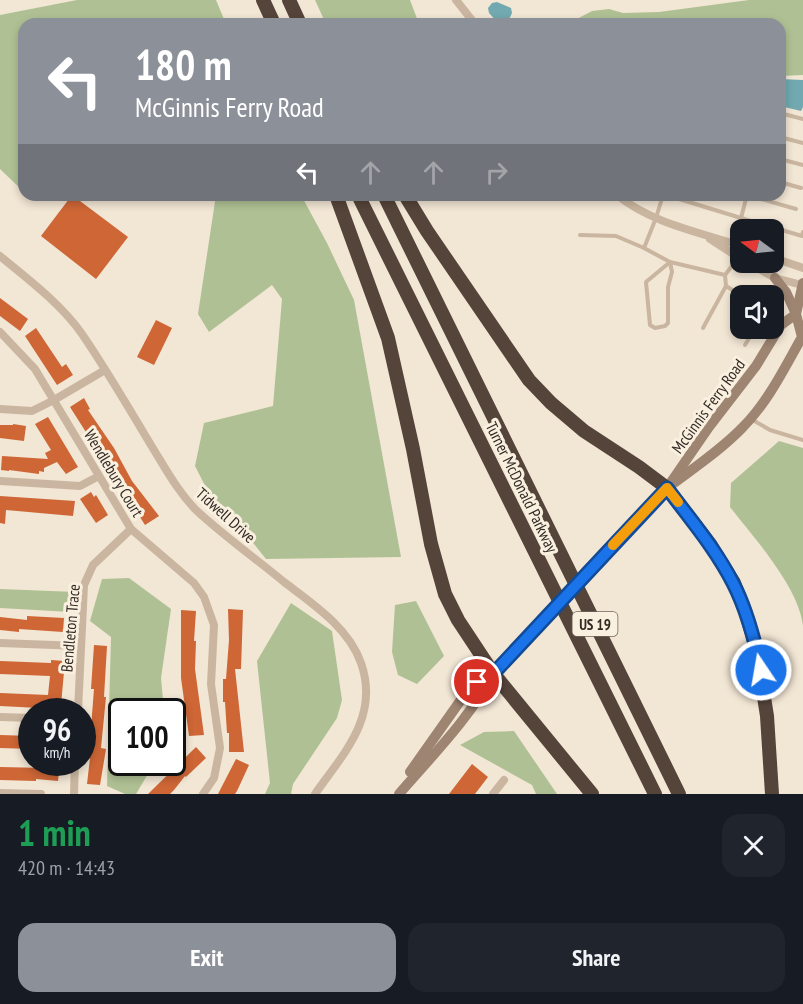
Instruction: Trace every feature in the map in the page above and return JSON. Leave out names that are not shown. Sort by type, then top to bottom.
[{"type":"highway","points":[[263,0],[271,18]]},
{"type":"highway","points":[[288,0],[297,18]]},
{"type":"highway","points":[[338,201],[388,338],[431,544],[445,594],[458,620],[494,673],[592,794]]},
{"type":"highway","name":"Turner McDonald Parkway","points":[[361,201],[655,794]]},
{"type":"highway","name":"Turner McDonald Parkway","points":[[387,201],[679,794]]},
{"type":"highway","points":[[409,201],[529,380],[550,403],[584,430],[639,466],[667,488],[710,544],[734,583],[745,611],[761,670],[767,716],[772,794]]},
{"type":"main road","points":[[775,278],[786,292],[796,314]]},
{"type":"main road","name":"McGinnis Ferry Road","points":[[667,488],[744,427],[781,374],[802,337],[796,314],[802,284]]},
{"type":"main road","name":"McGinnis Ferry Road","points":[[397,794],[437,750],[485,690],[494,673],[667,488],[709,426],[756,366],[781,325],[796,314]]},
{"type":"street","points":[[456,0],[470,18]]},
{"type":"street","points":[[624,201],[656,218],[730,243]]},
{"type":"street","points":[[695,231],[730,252]]},
{"type":"street","name":"Tidwell Drive","points":[[0,256],[54,302],[81,332],[173,482],[194,508],[317,608],[337,626],[355,648],[362,665],[366,686],[366,705],[362,722],[357,734],[315,794]]},
{"type":"street","points":[[784,261],[803,268]]},
{"type":"street","points":[[766,273],[775,278],[802,284]]},
{"type":"street","name":"Wendlebury Court","points":[[0,332],[35,369],[131,529],[194,583],[204,597],[214,625],[211,684],[220,748],[214,778],[203,794]]},
{"type":"street","points":[[0,409],[32,411],[105,370]]},
{"type":"street","points":[[0,481],[80,486],[99,476]]},
{"type":"street","name":"Bendleton Trace","points":[[78,698],[82,595],[88,575],[99,557],[131,529]]},
{"type":"street","points":[[0,643],[80,646]]},
{"type":"street","points":[[0,717],[18,718]]},
{"type":"street","points":[[74,794],[75,776]]},
{"type":"street","points":[[493,794],[504,780]]},
{"type":"street","points":[[0,793],[41,794]]},
{"type":"lane","points":[[786,115],[803,119]]},
{"type":"lane","points":[[786,138],[803,143]]},
{"type":"lane","points":[[786,161],[803,165]]},
{"type":"lane","points":[[786,184],[801,188]]},
{"type":"lane","points":[[644,248],[661,201]]},
{"type":"lane","points":[[686,201],[802,236],[803,232]]},
{"type":"lane","points":[[741,218],[745,201]]},
{"type":"lane","points":[[768,201],[796,209]]},
{"type":"lane","points":[[580,235],[616,236],[670,262],[725,275]]},
{"type":"lane","points":[[670,262],[672,272],[668,287],[668,323],[666,326],[655,328],[650,325],[646,282],[670,262]]},
{"type":"lane","points":[[703,328],[726,286],[725,275],[730,269]]},
{"type":"lane","points":[[726,286],[730,288]]},
{"type":"lane","points":[[745,345],[749,339]]},
{"type":"lane","points":[[750,418],[770,430],[803,440]]},
{"type":"green space","points":[[77,0],[216,0],[224,18],[18,18],[18,186],[0,169],[0,15]]},
{"type":"green space","points":[[315,0],[410,0],[417,18],[323,18]]},
{"type":"green space","points":[[749,0],[803,0],[803,75],[786,76],[786,18],[579,18],[592,11],[609,9],[623,13],[659,12]]},
{"type":"green space","points":[[215,201],[304,201],[354,300],[401,557],[266,559],[241,528],[218,511],[195,466],[204,423],[273,406],[282,299],[272,285],[209,332],[198,314]]},
{"type":"green space","points":[[779,441],[803,448],[803,626],[800,611],[784,579],[763,548],[730,507],[731,483]]},
{"type":"green space","points":[[129,578],[171,609],[161,678],[163,698],[109,698],[111,637],[90,621],[102,579]]},
{"type":"green space","points":[[0,589],[76,592],[71,612],[0,608]]},
{"type":"green space","points":[[416,601],[444,656],[417,684],[398,675],[392,652],[395,605]]},
{"type":"green space","points":[[291,603],[332,631],[342,700],[337,718],[293,784],[291,794],[265,794],[270,783],[257,661]]},
{"type":"green space","points":[[514,731],[557,794],[536,794],[532,785],[460,745],[484,732]]},
{"type":"green space","points":[[108,749],[108,776],[147,776],[136,794],[125,794],[107,786]]},
{"type":"water","points":[[497,2],[511,8],[510,18],[494,18],[488,8],[492,3]]},
{"type":"water","points":[[786,79],[803,80],[801,111],[786,107]]},
{"type":"building","points":[[67,201],[80,201],[128,237],[96,279],[41,236]]},
{"type":"building","points":[[0,298],[28,319],[20,331],[0,316]]},
{"type":"building","points":[[156,320],[172,328],[154,365],[137,357]]},
{"type":"building","points":[[36,328],[62,367],[66,364],[73,375],[57,385],[25,336]]},
{"type":"building","points":[[84,398],[90,409],[88,410],[114,448],[132,481],[159,516],[145,525],[70,407]]},
{"type":"building","points":[[48,417],[78,467],[66,474],[57,462],[44,468],[44,472],[39,471],[39,474],[1,470],[2,456],[48,459],[45,453],[51,450],[35,424]]},
{"type":"building","points":[[0,425],[26,426],[24,441],[0,438]]},
{"type":"building","points":[[91,492],[94,497],[96,495],[108,515],[96,523],[80,499]]},
{"type":"building","points":[[0,496],[75,501],[73,516],[6,510],[5,524],[0,523]]},
{"type":"building","points":[[228,609],[243,610],[241,669],[235,669],[244,752],[229,752],[229,733],[227,733],[225,702],[223,702],[223,679],[226,679],[229,640]]},
{"type":"building","points":[[181,610],[196,611],[195,669],[204,735],[189,736],[186,698],[184,698],[181,678]]},
{"type":"building","points":[[27,616],[64,618],[63,632],[0,630],[0,617],[27,620]]},
{"type":"building","points":[[94,645],[107,646],[104,697],[106,697],[101,748],[106,749],[100,785],[87,784],[88,776],[96,776],[96,698],[93,698],[94,689],[91,689]]},
{"type":"building","points":[[51,660],[65,661],[62,698],[18,698],[18,707],[0,706],[0,693],[48,695],[50,676],[0,674],[0,661],[51,663]]},
{"type":"building","points":[[0,735],[18,736],[18,749],[0,748]]},
{"type":"building","points":[[196,747],[206,758],[186,777],[185,776],[186,757]]},
{"type":"building","points":[[236,759],[249,765],[237,791],[235,794],[218,794]]},
{"type":"building","points":[[472,764],[488,777],[475,794],[449,794]]},
{"type":"building","points":[[0,767],[18,767],[18,776],[59,776],[58,781],[0,780]]},
{"type":"building","points":[[166,776],[185,776],[170,794],[148,794]]},
{"type":"slow traffic","points":[[613,545],[667,488],[678,502]]},
{"type":"route","points":[[477,682],[494,673],[667,488],[710,544],[734,583],[751,629],[761,670]]}]
